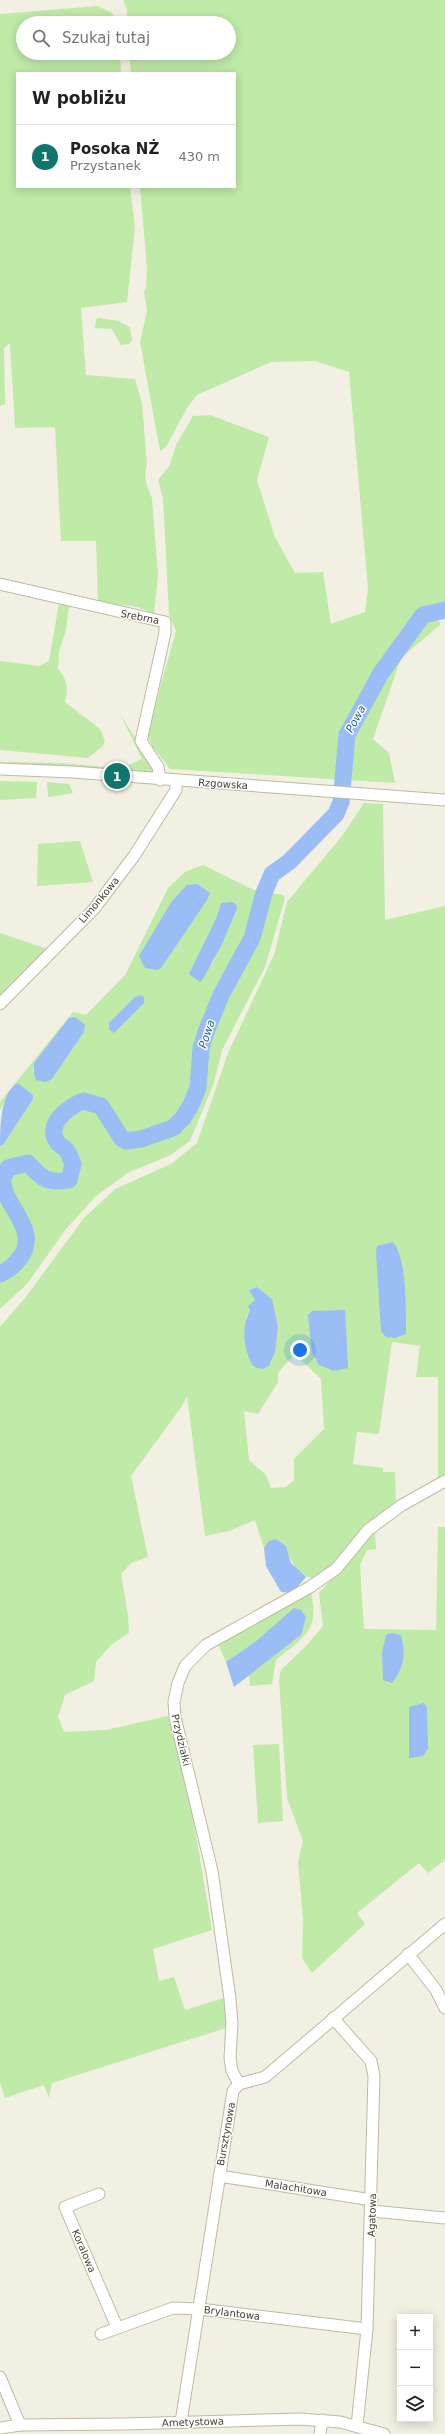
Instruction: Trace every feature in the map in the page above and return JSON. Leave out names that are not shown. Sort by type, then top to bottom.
[{"type":"street","name":"Srebrna","points":[[0,584],[165,622],[166,630],[141,741],[158,767],[160,780]]},
{"type":"street","name":"Rzgowska","points":[[0,769],[176,780],[445,800]]},
{"type":"street","name":"Limonkowa","points":[[0,1004],[98,903],[134,856],[176,790],[176,780]]},
{"type":"street","name":"Przydziałki","points":[[239,2084],[232,2071],[230,2058],[232,2023],[230,1999],[212,1871],[175,1712],[178,1683],[185,1666],[206,1645],[310,1587],[336,1569],[368,1530],[402,1505],[445,1481]]},
{"type":"street","points":[[239,2084],[264,2077],[445,1924]]},
{"type":"street","points":[[408,1954],[436,1990],[445,2008]]},
{"type":"street","name":"Agatowa","points":[[333,2018],[371,2061],[374,2076],[372,2211],[367,2329],[358,2426]]},
{"type":"street","name":"Bursztynowa","points":[[181,2422],[233,2091],[239,2084]]},
{"type":"street","name":"Malachitowa","points":[[219,2176],[372,2200]]},
{"type":"street","name":"Koralowa","points":[[99,2194],[65,2207],[117,2327]]},
{"type":"street","points":[[372,2211],[445,2218]]},
{"type":"street","name":"Brylantowa","points":[[101,2334],[173,2308],[199,2309],[367,2329]]},
{"type":"street","points":[[0,2377],[20,2425]]},
{"type":"street","points":[[320,2434],[322,2420]]},
{"type":"street","name":"Ametystowa","points":[[0,2428],[20,2425],[322,2420],[358,2426],[384,2434]]},
{"type":"green space","points":[[123,0],[445,0],[445,605],[429,608],[441,624],[401,658],[373,739],[389,753],[395,783],[170,769],[152,746],[147,734],[176,631],[169,615],[163,498],[158,480],[170,465],[176,445],[193,416],[210,415],[269,437],[257,480],[275,537],[295,573],[323,572],[331,624],[365,612],[368,589],[349,372],[315,361],[271,362],[197,395],[187,408],[166,447],[160,451],[140,342],[147,311],[144,292],[146,287],[147,268],[140,188],[236,188],[236,72],[131,72],[130,60],[236,60],[236,16],[127,16],[127,10]]},
{"type":"green space","points":[[98,6],[112,13],[113,16],[16,16],[16,60],[120,60],[121,72],[16,72],[16,188],[130,188],[135,227],[127,302],[81,308],[86,375],[135,379],[142,403],[147,466],[146,478],[147,486],[152,498],[158,575],[154,614],[138,607],[98,602],[96,541],[61,541],[55,427],[15,428],[10,343],[4,348],[5,404],[0,406],[0,14]]},
{"type":"green space","points":[[100,318],[118,321],[130,327],[132,341],[129,344],[121,345],[112,329],[95,328],[96,319]]},
{"type":"green space","points":[[59,603],[69,605],[66,631],[59,651],[58,669],[64,677],[66,685],[67,693],[65,702],[100,729],[105,741],[103,746],[88,758],[0,750],[0,661],[39,666],[49,661]]},
{"type":"green space","points":[[120,714],[151,763],[153,771],[151,774],[0,765],[0,762],[63,763],[128,769],[129,765],[142,759]]},
{"type":"green space","points":[[0,781],[37,782],[36,798],[0,800]]},
{"type":"green space","points":[[47,782],[69,784],[73,793],[48,797]]},
{"type":"green space","points":[[364,803],[383,804],[385,920],[445,906],[445,1477],[438,1481],[438,1377],[416,1377],[420,1346],[392,1342],[379,1434],[357,1432],[353,1464],[383,1468],[383,1472],[395,1472],[396,1503],[338,1563],[315,1579],[304,1575],[299,1571],[293,1563],[286,1546],[276,1539],[269,1541],[264,1548],[255,1520],[229,1531],[205,1536],[187,1396],[182,1406],[131,1476],[148,1557],[131,1563],[121,1574],[128,1615],[129,1633],[112,1644],[96,1662],[94,1681],[65,1695],[58,1717],[64,1732],[106,1730],[168,1716],[188,1788],[212,1930],[153,1949],[159,1981],[174,1977],[185,2010],[227,1997],[226,2028],[52,2083],[49,2098],[44,2085],[5,2098],[0,2083],[0,1327],[25,1298],[84,1218],[115,1189],[171,1164],[197,1143],[228,1053],[274,955],[287,902],[342,836]],"holes":[[[257,1287],[272,1299],[247,1356],[246,1318],[255,1300],[249,1290]],[[292,1357],[302,1361],[321,1379],[324,1429],[294,1459],[294,1480],[286,1487],[271,1488],[266,1475],[249,1460],[244,1411],[258,1414],[278,1382],[278,1373]]]},
{"type":"green space","points":[[80,841],[93,882],[37,886],[38,844]]},
{"type":"green space","points":[[203,865],[254,890],[283,895],[285,898],[265,967],[222,1050],[214,1083],[190,1141],[169,1156],[129,1172],[96,1196],[66,1229],[27,1284],[0,1309],[0,1146],[3,1145],[33,1099],[33,1095],[18,1083],[8,1094],[0,1110],[0,1102],[73,1012],[86,1015],[125,975],[168,888],[185,872]],"holes":[[[221,903],[237,910],[211,966],[216,919]],[[85,1025],[84,1032],[52,1079],[36,1080],[33,1069]]]},
{"type":"green space","points":[[0,933],[47,949],[30,970],[0,995]]},
{"type":"green space","points":[[438,1527],[445,1527],[445,1860],[428,1873],[419,1863],[357,1913],[365,1924],[312,1973],[302,1958],[303,1919],[298,1862],[303,1841],[287,1798],[279,1680],[281,1670],[308,1644],[323,1626],[319,1593],[375,1531],[376,1549],[367,1550],[360,1565],[364,1629],[436,1630]]},
{"type":"green space","points":[[311,1593],[313,1616],[311,1625],[307,1632],[294,1646],[276,1660],[272,1684],[250,1686],[249,1675],[301,1635],[294,1609],[255,1642],[226,1662],[218,1644]]},
{"type":"green space","points":[[279,1744],[283,1821],[258,1823],[253,1745]]},
{"type":"water","points":[[197,884],[210,893],[207,900],[161,968],[157,970],[145,968],[139,956],[172,901],[187,885]]},
{"type":"water","points":[[231,902],[236,904],[237,909],[222,944],[200,982],[189,974],[216,919],[221,903]]},
{"type":"water","points":[[141,995],[144,997],[144,1003],[114,1033],[109,1029],[109,1023],[135,997]]},
{"type":"water","points":[[75,1017],[85,1025],[84,1032],[52,1079],[46,1082],[36,1080],[34,1074],[34,1063],[69,1018]]},
{"type":"water","points":[[18,1083],[33,1095],[33,1099],[3,1145],[0,1146],[0,1130],[4,1102],[12,1088]]},
{"type":"water","points":[[393,1242],[398,1250],[401,1260],[405,1286],[406,1313],[406,1334],[395,1338],[386,1337],[381,1331],[376,1252],[377,1246]]},
{"type":"water","points":[[257,1287],[272,1299],[278,1327],[275,1352],[269,1366],[263,1369],[254,1367],[250,1361],[244,1339],[245,1324],[250,1310],[248,1306],[255,1300],[249,1290]]},
{"type":"water","points":[[345,1310],[348,1368],[334,1371],[319,1365],[312,1352],[308,1315],[312,1311]]},
{"type":"water","points":[[276,1539],[286,1546],[291,1563],[306,1577],[292,1593],[281,1592],[266,1566],[264,1548],[269,1541]]},
{"type":"water","points":[[294,1608],[301,1610],[306,1617],[301,1635],[234,1687],[226,1662],[255,1642]]},
{"type":"water","points":[[392,1633],[401,1635],[404,1655],[399,1672],[392,1683],[383,1680],[382,1653],[386,1635]]},
{"type":"water","points":[[424,1703],[427,1708],[428,1749],[423,1756],[409,1758],[409,1707]]},
{"type":"waterway","name":"Powa","points":[[0,1274],[11,1268],[19,1259],[25,1248],[26,1238],[24,1227],[4,1188],[4,1176],[8,1168],[28,1163],[45,1179],[55,1181],[69,1180],[73,1164],[68,1153],[59,1145],[54,1135],[56,1122],[65,1112],[83,1101],[101,1106],[122,1139],[126,1141],[141,1139],[173,1128],[183,1118],[191,1105],[198,1088],[201,1048],[206,1032],[221,995],[252,938],[264,893],[272,874],[289,862],[336,814],[341,802],[347,735],[381,673],[423,615],[445,610]]},
{"type":"place","name":"Posoka NŻ","points":[[117,776]]}]
